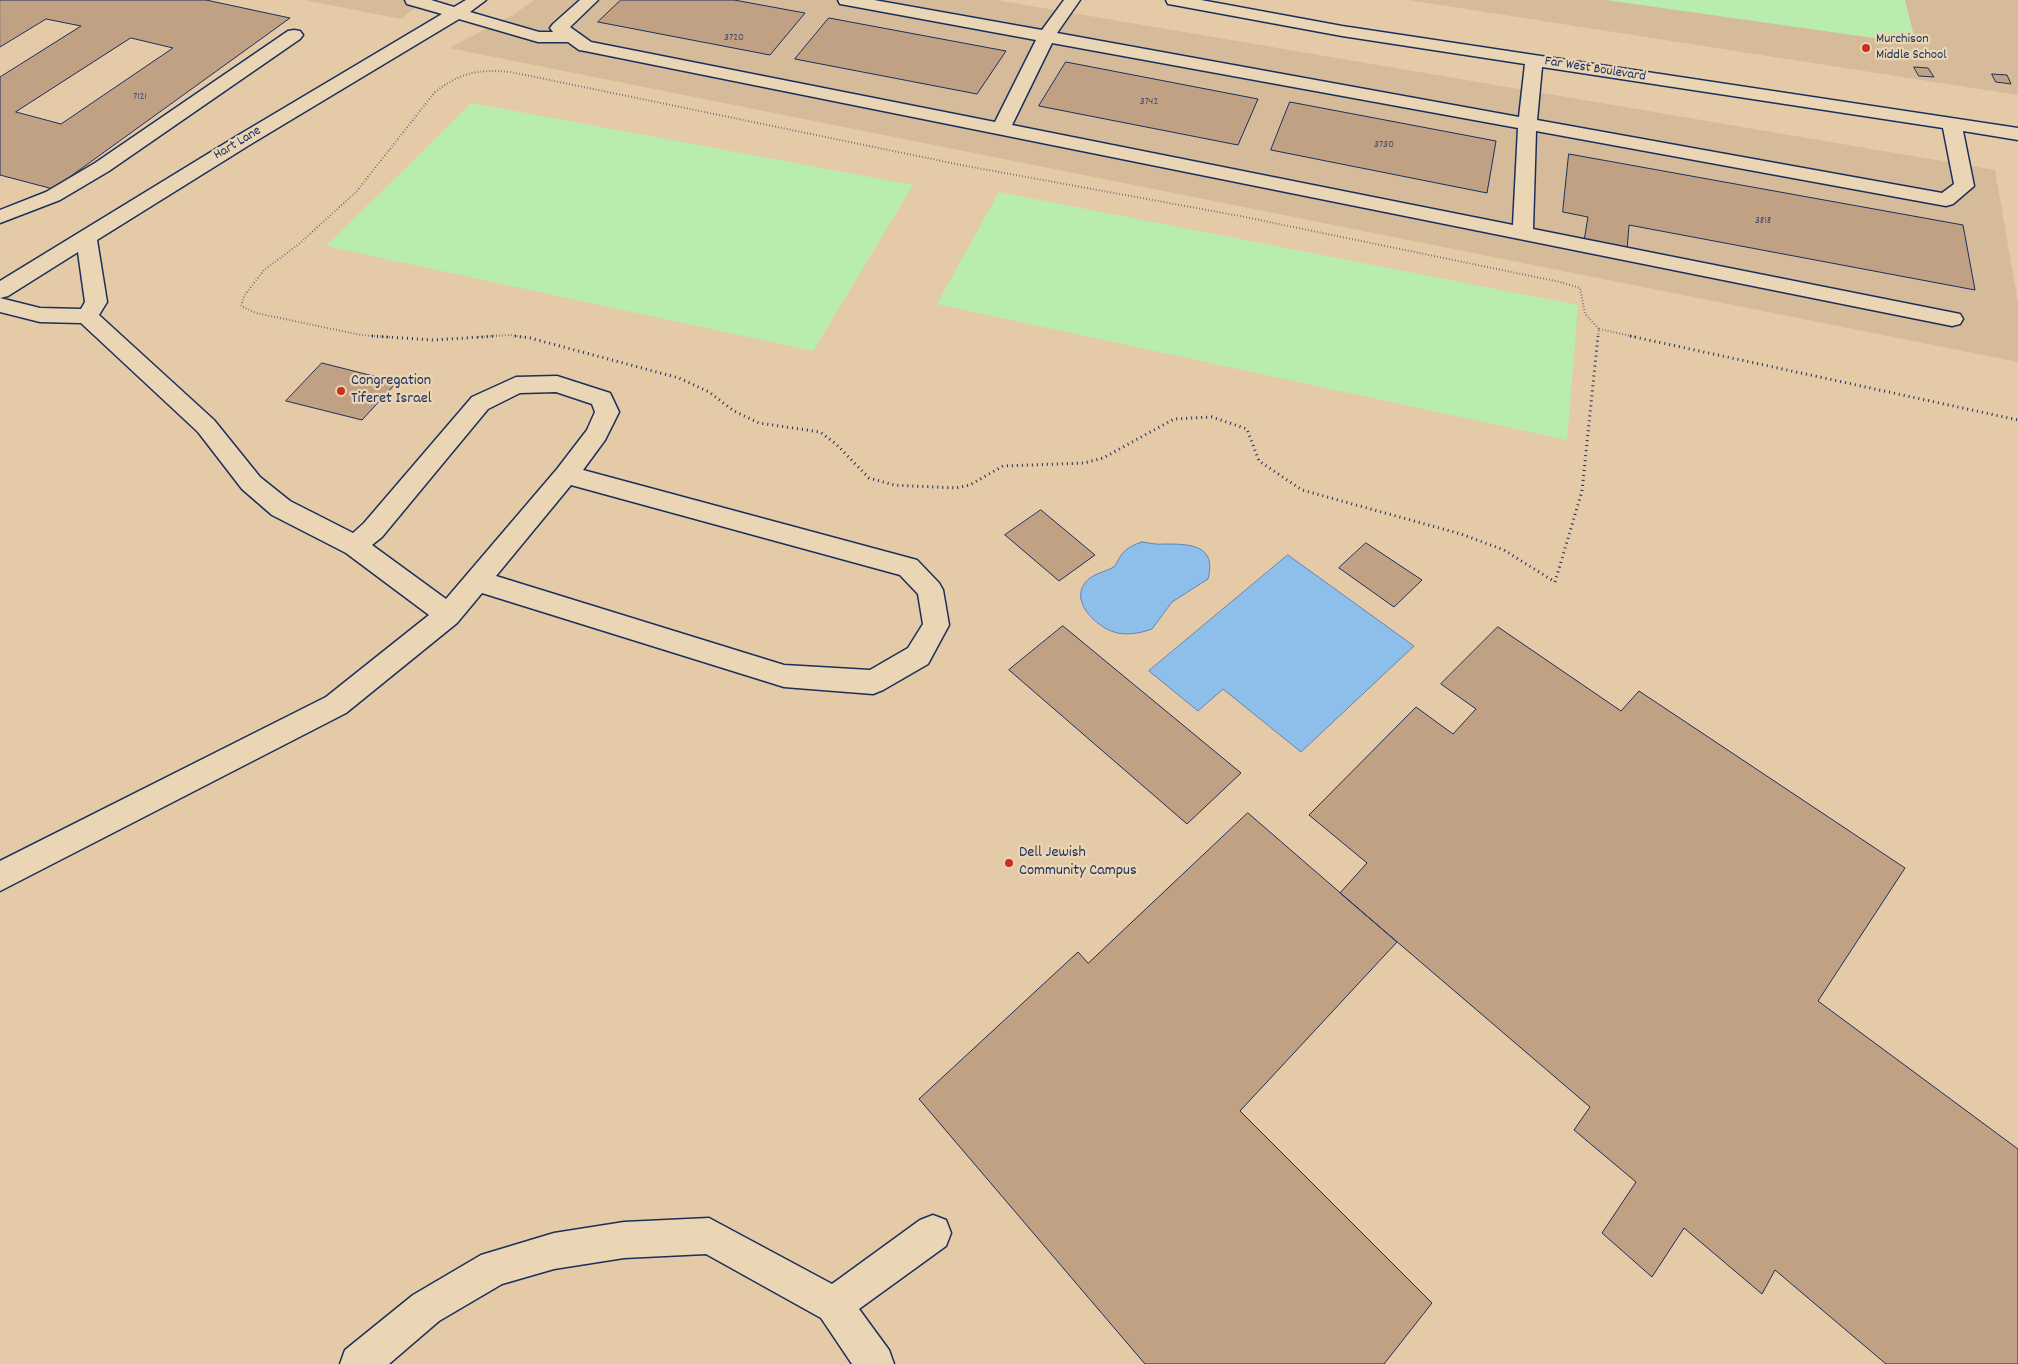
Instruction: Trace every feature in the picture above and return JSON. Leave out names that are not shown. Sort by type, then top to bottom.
[{"type":"street","points":[[413,0],[538,37],[572,37]]},
{"type":"street","name":"Hart Lane","points":[[0,291],[244,140],[478,0]]},
{"type":"street","points":[[590,0],[559,28],[585,46],[1952,319]]},
{"type":"street","points":[[846,0],[1946,200],[1964,186],[1952,124]]},
{"type":"street","points":[[1001,129],[1046,37],[1072,0]]},
{"type":"street","name":"Far West Boulevard","points":[[1174,0],[1342,31],[2018,134]]},
{"type":"street","points":[[0,217],[53,196],[102,166],[294,35]]},
{"type":"street","points":[[1523,233],[1527,125],[1534,61]]},
{"type":"street","points":[[86,238],[96,302],[87,316]]},
{"type":"street","points":[[0,305],[40,315],[87,316],[206,426],[251,483],[281,508],[355,546],[448,615]]},
{"type":"street","points":[[0,877],[336,705],[448,615],[566,475],[597,434],[607,412],[602,400],[557,384],[516,385],[480,403],[374,530],[355,546]]},
{"type":"street","points":[[477,581],[784,676],[873,682],[918,656],[936,625],[930,590],[908,567],[566,475]]},
{"type":"street","points":[[834,1305],[933,1233]]},
{"type":"street","points":[[359,1364],[426,1308],[494,1268],[554,1251],[624,1240],[709,1236],[834,1305],[875,1364]]},
{"type":"path","points":[[1599,329],[1582,491],[1555,582],[1504,550],[1469,537],[1302,490],[1259,461],[1247,429],[1212,417],[1174,419],[1103,458],[1084,463],[1003,466],[970,485],[956,488],[894,485],[869,478],[836,444],[820,432],[759,423],[734,411],[709,392],[659,371],[530,338],[509,336],[433,340],[361,335],[256,313],[241,306],[244,296],[264,270],[299,244],[356,192],[435,92],[451,80],[466,74],[493,70],[666,103],[961,165],[1240,216],[1560,282],[1580,288],[1585,314],[1599,329],[2018,420]]},
{"type":"shaded area","points":[[304,0],[425,0],[401,19]]},
{"type":"shaded area","points":[[534,0],[996,0],[1995,170],[2018,303],[2018,362],[449,48],[513,15]]},
{"type":"shaded area","name":"Murchison Middle School","points":[[1408,0],[2018,0],[2018,95]]},
{"type":"green space","points":[[1606,0],[1905,0],[1916,44]]},
{"type":"green space","points":[[472,103],[913,185],[813,351],[326,246]]},
{"type":"green space","points":[[999,192],[1578,305],[1567,440],[937,304]]},
{"type":"water","points":[[1142,542],[1184,545],[1200,549],[1209,559],[1208,579],[1172,602],[1152,629],[1133,634],[1114,632],[1100,625],[1088,613],[1083,606],[1081,590],[1088,580],[1115,566],[1125,551]]},
{"type":"water","points":[[1288,555],[1414,646],[1301,752],[1223,689],[1198,711],[1149,671]]},
{"type":"building","points":[[0,0],[206,0],[290,18],[53,189],[0,175],[0,77],[81,26],[46,19],[0,47]],"holes":[[[131,38],[173,48],[61,124],[16,112]]]},
{"type":"building","points":[[621,0],[734,0],[805,13],[770,55],[598,22]]},
{"type":"building","points":[[829,18],[1006,51],[977,94],[795,59]]},
{"type":"building","points":[[1066,62],[1258,99],[1238,145],[1039,106]]},
{"type":"building","points":[[1914,67],[1928,68],[1934,77],[1919,76]]},
{"type":"building","points":[[1992,74],[2007,75],[2011,84],[1996,82]]},
{"type":"building","points":[[1290,102],[1496,141],[1487,193],[1271,150]]},
{"type":"building","points":[[1569,154],[1963,225],[1975,290],[1629,225],[1627,250],[1584,241],[1588,217],[1563,212]]},
{"type":"building","name":"Congregation Tiferet Israel","points":[[322,363],[397,382],[362,420],[286,401]]},
{"type":"building","points":[[1041,510],[1095,555],[1059,581],[1005,535]]},
{"type":"building","points":[[1366,543],[1422,580],[1394,607],[1339,568]]},
{"type":"building","points":[[1063,626],[1241,773],[1187,824],[1009,670]]},
{"type":"building","points":[[1498,627],[1621,711],[1639,691],[1905,868],[1818,1001],[2018,1149],[2018,1364],[1886,1364],[1775,1270],[1762,1294],[1684,1228],[1652,1277],[1602,1233],[1636,1182],[1574,1130],[1590,1107],[1340,893],[1367,863],[1309,815],[1416,707],[1453,734],[1476,709],[1441,684]]},
{"type":"building","points":[[1248,813],[1397,942],[1240,1111],[1432,1303],[1384,1364],[1145,1364],[919,1099],[1078,952],[1088,963]]},
{"type":"place","name":"Murchison Middle School","points":[[1866,48]]},
{"type":"place","name":"Congregation Tiferet Israel","points":[[341,391]]},
{"type":"place","name":"Dell Jewish Community Campus","points":[[1009,863]]}]
